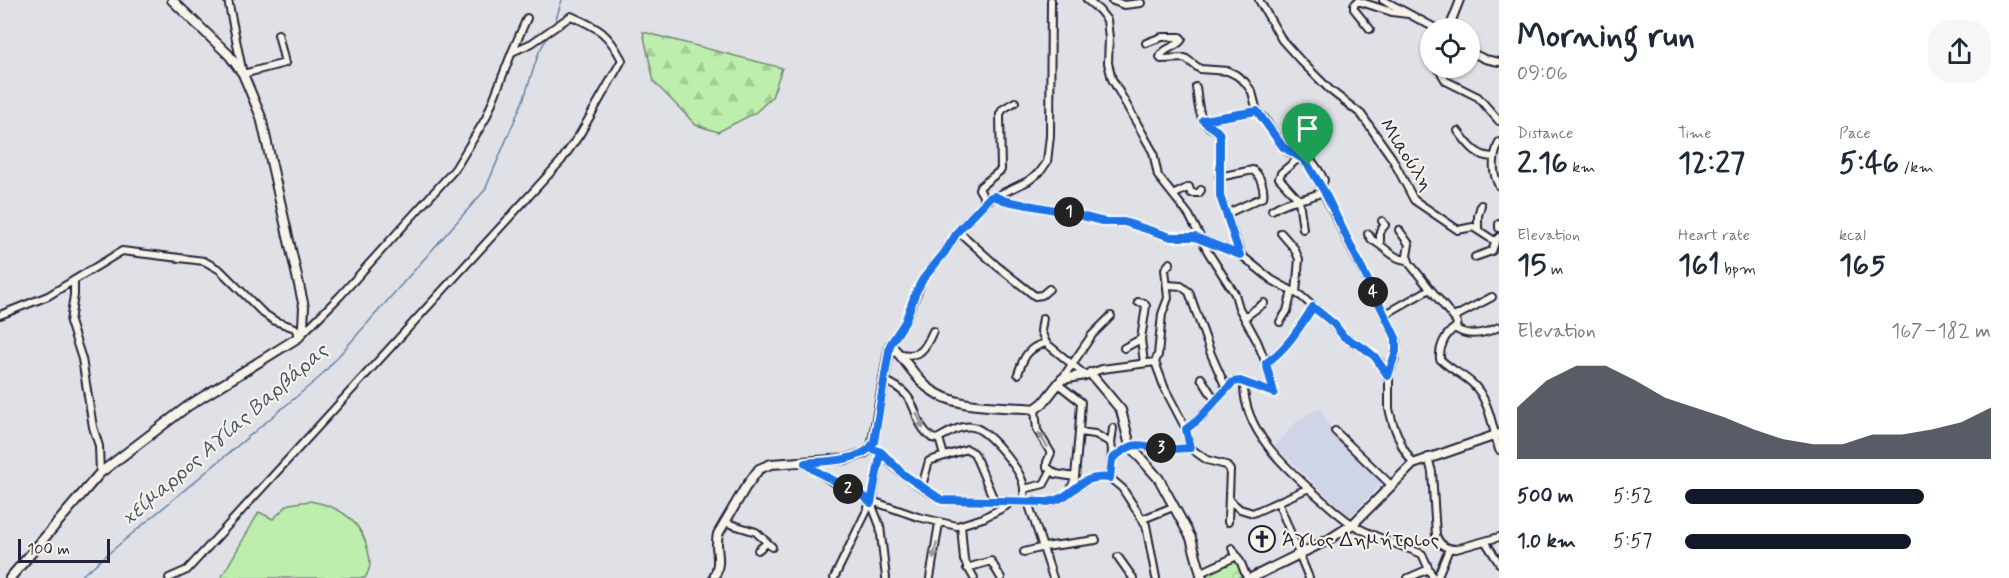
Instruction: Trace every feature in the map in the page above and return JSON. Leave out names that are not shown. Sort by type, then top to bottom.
[{"type":"street","points":[[172,0],[229,55],[243,74]]},
{"type":"street","points":[[228,0],[243,74],[261,117],[304,307],[303,326],[299,337]]},
{"type":"street","points":[[717,577],[719,561],[717,537],[756,471],[771,464],[850,458],[870,448],[874,442],[890,345],[905,322],[921,281],[945,252],[958,231],[986,201],[1033,178],[1043,169],[1049,158],[1051,0]]},
{"type":"street","points":[[1087,0],[1107,20],[1108,63],[1112,79],[1153,152],[1158,176],[1189,215],[1234,294],[1239,308],[1252,328],[1266,363],[1274,393],[1236,381],[1226,388],[1198,420],[1186,429]]},
{"type":"street","points":[[1111,0],[1121,5],[1141,3]]},
{"type":"street","name":"Μιαούλη","points":[[1259,0],[1282,40],[1330,90],[1361,114],[1392,158],[1414,200],[1456,229],[1473,227],[1489,238],[1498,239]]},
{"type":"street","points":[[1383,0],[1420,20]]},
{"type":"street","points":[[1453,18],[1460,0]]},
{"type":"street","points":[[1370,29],[1354,9],[1358,1],[1392,12],[1408,14]]},
{"type":"street","points":[[170,578],[188,570],[541,183],[575,142],[622,60],[607,35],[571,16],[531,43],[512,52]]},
{"type":"street","points":[[10,578],[100,472],[188,406],[299,337],[340,296],[456,169],[486,118],[527,18]]},
{"type":"street","points":[[243,74],[285,63],[278,34]]},
{"type":"street","points":[[1146,43],[1167,37],[1180,37],[1181,41],[1161,53],[1160,58],[1165,60],[1182,57],[1204,70],[1227,71],[1236,75],[1252,92],[1257,111],[1283,147],[1308,165],[1323,189],[1397,343],[1388,376],[1391,417],[1403,448],[1413,464]]},
{"type":"street","points":[[1480,57],[1499,62]]},
{"type":"street","points":[[1444,78],[1478,97],[1499,121]]},
{"type":"street","points":[[1196,87],[1203,120],[1208,126],[1216,129],[1220,135],[1220,196],[1240,248],[1240,255]]},
{"type":"street","points":[[986,201],[979,189],[1001,170],[1000,114],[1015,102]]},
{"type":"street","points":[[1203,120],[1257,111]]},
{"type":"street","points":[[1458,131],[1477,153],[1485,157],[1494,157]]},
{"type":"street","points":[[1499,141],[1494,157],[1494,172],[1499,186]]},
{"type":"street","points":[[1292,145],[1316,165],[1324,180],[1323,189]]},
{"type":"street","points":[[1300,158],[1281,173],[1279,178],[1299,200],[1303,229]]},
{"type":"street","points":[[1219,177],[1253,170],[1258,174],[1264,192],[1263,197],[1226,214]]},
{"type":"street","points":[[1187,180],[1191,193],[1199,193],[1201,190]]},
{"type":"street","points":[[1173,195],[1189,187]]},
{"type":"street","points":[[1272,210],[1285,202],[1309,198],[1323,189]]},
{"type":"street","points":[[994,196],[1006,201],[1105,222],[1124,222],[1171,237],[1190,236],[1240,255],[1272,280],[1294,292],[1334,324],[1344,337],[1364,348],[1375,357],[1388,376]]},
{"type":"street","points":[[1478,230],[1481,206]]},
{"type":"street","points":[[1380,243],[1380,231],[1385,225],[1382,221]]},
{"type":"street","points":[[1399,230],[1409,244],[1408,260]]},
{"type":"street","points":[[958,231],[1035,296],[1042,295],[1049,290]]},
{"type":"street","points":[[1280,322],[1294,292],[1299,259],[1294,248],[1281,233]]},
{"type":"street","points":[[1368,234],[1372,240],[1380,243],[1394,256],[1408,260],[1454,317],[1457,324],[1447,335],[1441,349],[1440,359],[1476,387],[1497,435],[1499,450]]},
{"type":"street","points":[[1475,257],[1492,251],[1498,239]]},
{"type":"street","points":[[0,315],[48,296],[120,251],[204,261],[220,270],[263,313],[275,321],[295,328],[299,337]]},
{"type":"street","points":[[1170,263],[1165,269],[1168,285],[1167,298],[1162,314],[1158,355],[1155,362],[1165,389],[1186,429],[1190,448]]},
{"type":"street","points":[[74,280],[70,322],[82,359],[93,427],[99,446],[100,472]]},
{"type":"street","points":[[1168,285],[1181,286],[1189,292],[1226,388]]},
{"type":"street","points":[[1384,315],[1430,289]]},
{"type":"street","points":[[1454,317],[1492,297]]},
{"type":"street","points":[[1138,302],[1144,302],[1146,306],[1141,339],[1144,363]]},
{"type":"street","points":[[1245,317],[1264,303]]},
{"type":"street","points":[[1266,363],[1288,344],[1313,307]]},
{"type":"street","points":[[890,345],[926,386],[950,399],[975,405],[1035,409],[1060,382],[1092,335],[1111,316]]},
{"type":"street","points":[[1043,318],[1041,334],[1046,343],[1071,365],[1088,374],[1121,410],[1130,446],[1157,475],[1191,538],[1201,575],[1237,556]]},
{"type":"street","points":[[1455,328],[1462,333],[1474,334],[1485,333],[1499,327]]},
{"type":"street","points":[[900,354],[911,356],[921,351],[927,345],[933,331]]},
{"type":"street","points":[[1124,348],[1141,339]]},
{"type":"street","points":[[1018,374],[1027,353],[1036,346],[1046,343]]},
{"type":"street","points":[[1060,382],[1088,374],[1155,362]]},
{"type":"street","points":[[1202,378],[1215,400]]},
{"type":"street","points":[[883,380],[897,386],[908,395],[926,433],[933,439],[964,427],[978,429],[992,440],[1021,478],[1026,502],[1044,547],[1053,578]]},
{"type":"street","points":[[1060,382],[1081,402],[1075,477],[1071,490]]},
{"type":"street","points":[[1244,383],[1247,404],[1266,445],[1280,462],[1353,524],[1422,554],[1435,578]]},
{"type":"street","points":[[1035,409],[1037,430],[1051,452],[1046,463],[1051,471],[1063,476],[1075,477]]},
{"type":"street","points":[[1110,478],[1113,428]]},
{"type":"street","points":[[1335,431],[1391,485]]},
{"type":"street","points":[[1079,432],[1093,433],[1111,444]]},
{"type":"street","points":[[1232,548],[1249,578],[1300,554],[1353,524],[1413,464],[1497,435]]},
{"type":"street","points":[[939,438],[944,456]]},
{"type":"street","points":[[1112,459],[1130,446],[1146,445],[1170,449],[1190,448],[1209,462],[1226,465],[1229,468],[1228,522]]},
{"type":"street","points":[[870,448],[881,452],[903,474],[934,496],[945,500],[1053,502],[1088,479],[1110,478],[1120,485],[1143,519],[1148,531],[1156,578]]},
{"type":"street","points":[[922,486],[928,462],[933,458],[964,449],[974,453],[994,500]]},
{"type":"street","points":[[834,578],[871,502],[881,452]]},
{"type":"street","points":[[1428,457],[1432,472],[1437,537],[1440,543],[1449,549],[1459,549],[1499,537]]},
{"type":"street","points":[[805,463],[833,482],[871,502],[939,523],[961,525],[992,514],[1011,501]]},
{"type":"street","points":[[1024,489],[1044,484],[1051,471]]},
{"type":"street","points":[[1230,501],[1240,509],[1253,513],[1309,488]]},
{"type":"street","points":[[871,502],[880,526],[886,578]]},
{"type":"street","points":[[1278,502],[1309,578]]},
{"type":"street","points":[[1143,519],[1173,507]]},
{"type":"street","points":[[724,522],[752,530],[761,536],[769,545],[758,550]]},
{"type":"street","points":[[930,578],[939,523]]},
{"type":"street","points":[[961,525],[964,560],[974,578]]},
{"type":"street","points":[[1024,552],[1096,540]]},
{"type":"street","points":[[1485,541],[1499,562]]},
{"type":"street","points":[[1435,578],[1449,549]]},
{"type":"street","points":[[1118,557],[1133,578]]},
{"type":"street","points":[[967,568],[991,561],[1000,578]]},
{"type":"street","points":[[1408,578],[1429,569]]},
{"type":"shaded area","points":[[1320,408],[1335,436],[1383,481],[1354,513],[1348,515],[1274,446],[1298,420]]},
{"type":"green space","points":[[643,32],[782,68],[772,97],[755,113],[718,132],[696,125],[654,82]]},
{"type":"green space","points":[[310,501],[340,511],[355,523],[365,540],[370,558],[365,578],[221,578],[259,512],[273,519],[289,504]]},
{"type":"green space","points":[[1237,561],[1242,576],[1207,578],[1206,573]]},
{"type":"waterway","name":"χείμαρρος Αγίας Βαρβάρας","points":[[554,25],[562,0]]},
{"type":"waterway","name":"χείμαρρος Αγίας Βαρβάρας","points":[[79,578],[320,377],[485,190],[524,98],[539,52],[549,34]]},
{"type":"place","name":"Άγιος Δημήτριος","points":[[1262,539]]},
{"type":"route","points":[[1308,165],[1303,159],[1283,147],[1265,119],[1257,111],[1203,120],[1208,126],[1220,132],[1220,196],[1240,248],[1240,255],[1231,249],[1195,237],[1171,237],[1124,222],[1105,222],[1006,201],[994,196],[989,198],[958,231],[945,252],[923,279],[905,322],[888,349],[874,442],[870,448],[881,452],[871,503],[868,499],[833,482],[805,463],[850,458],[870,448],[881,452],[903,474],[942,500],[1056,501],[1088,479],[1110,478],[1112,459],[1128,447],[1146,445],[1166,449],[1190,448],[1186,429],[1198,420],[1233,382],[1240,381],[1274,393],[1266,363],[1288,344],[1313,307],[1334,324],[1344,337],[1375,357],[1388,376],[1396,351],[1396,338],[1324,191],[1308,165]]}]
